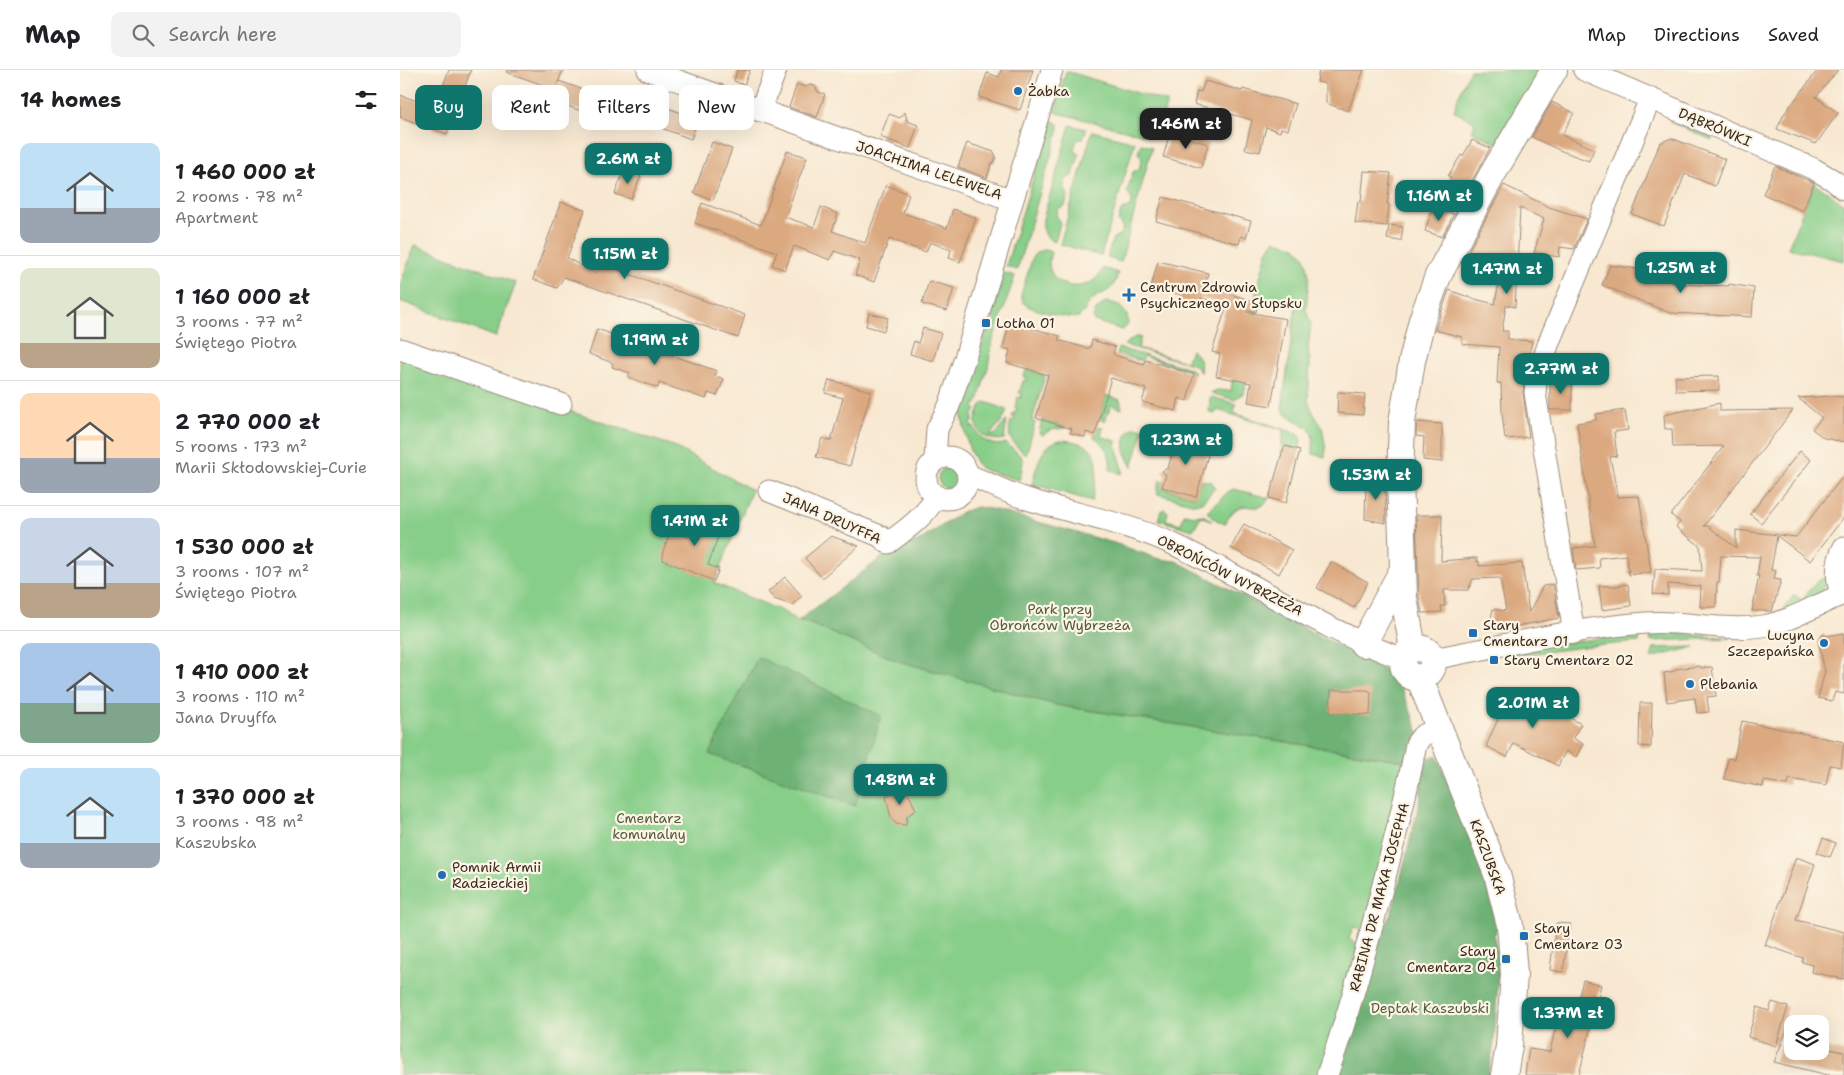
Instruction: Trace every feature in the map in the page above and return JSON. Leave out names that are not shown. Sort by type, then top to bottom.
[{"type":"main road","name":"KASZUBSKA","points":[[1504,1075],[1509,1046],[1514,974],[1510,925],[1497,874],[1438,728],[1417,661],[1404,598],[1402,570],[1400,478],[1402,422],[1412,361],[1422,320],[1438,276],[1461,232],[1554,70]]},
{"type":"main road","points":[[1363,644],[1402,570]]},
{"type":"street","name":"JOACHIMA LELEWELA","points":[[649,70],[1012,200]]},
{"type":"street","points":[[760,111],[776,70]]},
{"type":"street","points":[[943,459],[962,463],[965,483],[957,496],[951,499],[943,499],[936,496],[927,486],[926,472],[943,459],[949,406],[1052,70]]},
{"type":"street","name":"DĄBRÓWKI","points":[[1584,70],[1814,170],[1833,180],[1844,189]]},
{"type":"street","points":[[1574,633],[1535,393],[1536,382],[1548,342],[1650,99]]},
{"type":"street","points":[[400,349],[561,404]]},
{"type":"street","name":"OBROŃCÓW WYBRZEŻA","points":[[965,483],[1146,533],[1213,564],[1363,644],[1417,661]]},
{"type":"street","name":"JANA DRUYFFA","points":[[769,491],[880,536],[888,543],[913,525],[928,510],[936,496]]},
{"type":"street","points":[[1417,661],[1574,633],[1647,623],[1736,628],[1765,626],[1794,617],[1843,595],[1837,573],[1838,561],[1844,547]]},
{"type":"street","name":"RABINA DR MAXA JOSEPHA","points":[[1327,1075],[1353,996],[1370,935],[1404,803],[1416,744],[1422,736],[1438,728]]},
{"type":"green space","points":[[1470,70],[1544,70],[1500,145],[1472,131],[1475,122],[1454,111]]},
{"type":"green space","points":[[1066,71],[1167,102],[1158,127],[1150,134],[1144,135],[1054,112]]},
{"type":"green space","points":[[1051,120],[1059,124],[1059,129],[1017,270],[1006,266]]},
{"type":"green space","points":[[1671,120],[1713,138],[1712,140],[1670,122]]},
{"type":"green space","points":[[1070,125],[1086,129],[1084,138],[1077,140],[1074,149],[1079,155],[1073,175],[1066,179],[1064,187],[1068,195],[1065,206],[1059,208],[1056,215],[1060,223],[1055,242],[1044,233],[1043,219]]},
{"type":"green space","points":[[1092,131],[1135,142],[1101,256],[1060,244]]},
{"type":"green space","points":[[1141,144],[1152,147],[1121,262],[1107,258],[1113,238],[1121,234],[1123,228],[1118,221],[1121,211],[1130,207],[1132,200],[1127,191],[1133,172],[1139,169],[1142,159],[1138,153]]},
{"type":"green space","points":[[1814,183],[1844,204],[1844,261],[1788,248]]},
{"type":"green space","points":[[1274,240],[1296,247],[1305,257],[1307,265],[1309,277],[1306,310],[1311,324],[1308,347],[1310,363],[1308,401],[1322,427],[1326,450],[1325,457],[1313,454],[1311,432],[1308,428],[1285,414],[1282,409],[1297,297],[1289,296],[1283,303],[1270,301],[1269,307],[1258,306],[1243,394],[1235,400],[1211,393],[1217,390],[1231,391],[1235,359],[1254,302],[1267,251]]},
{"type":"green space","points":[[415,245],[516,283],[496,337],[400,301],[400,285]]},
{"type":"green space","points":[[1045,250],[1051,252],[1049,264],[1051,273],[1064,284],[1082,286],[1090,283],[1098,277],[1103,268],[1118,273],[1116,281],[1110,289],[1090,302],[1078,317],[1060,316],[1030,307],[1024,303],[1021,295],[1033,256],[1037,252]]},
{"type":"green space","points":[[1004,273],[1015,276],[992,343],[988,367],[977,404],[975,404],[974,408],[976,409],[972,417],[971,427],[974,427],[984,440],[997,445],[1006,443],[1020,455],[1023,462],[1019,480],[979,467],[970,451],[961,411],[986,331],[990,332],[995,318],[991,317]]},
{"type":"green space","points":[[1106,302],[1118,305],[1126,314],[1128,324],[1122,330],[1094,321],[1093,318],[1096,310]]},
{"type":"green space","points":[[1135,337],[1141,337],[1138,348],[1186,362],[1191,350],[1199,360],[1201,366],[1200,373],[1197,367],[1192,364],[1124,345]]},
{"type":"green space","points":[[1118,348],[1190,368],[1195,373],[1144,356],[1142,361],[1117,354]]},
{"type":"green space","name":"Cmentarz komunalny","points":[[400,354],[673,446],[752,490],[714,583],[782,611],[798,621],[804,621],[898,661],[1056,705],[1404,761],[1365,930],[1353,927],[1349,940],[1358,943],[1323,1075],[400,1075]]},
{"type":"green space","points":[[1027,369],[1045,376],[1032,421],[1035,423],[1026,455],[1014,444],[1009,433],[1011,421],[1014,421],[1015,417],[1012,417],[1017,409],[1015,408],[1018,397],[1021,398],[1022,393],[1019,393],[1026,378],[1023,377]]},
{"type":"green space","points":[[1106,395],[1120,400],[1122,409],[1111,405],[1105,421],[1099,419]]},
{"type":"green space","points":[[1212,397],[1236,404],[1234,413],[1296,433],[1301,439],[1299,450],[1285,446],[1283,453],[1281,452],[1283,430],[1217,410],[1215,414],[1209,412],[1210,399]]},
{"type":"green space","points":[[985,402],[1007,411],[1002,421],[990,435],[995,435],[1007,420],[1004,439],[990,439],[979,431],[976,419],[981,405]]},
{"type":"green space","points":[[1042,420],[1065,428],[1050,430],[1043,435],[1039,433]]},
{"type":"green space","points":[[1097,427],[1103,428],[1101,436],[1116,441],[1122,474],[1110,470],[1110,460],[1107,451],[1102,443],[1094,437]]},
{"type":"green space","points":[[1135,427],[1144,429],[1132,467],[1124,446],[1127,435]]},
{"type":"green space","points":[[1060,440],[1075,442],[1086,446],[1092,451],[1097,467],[1092,501],[1032,484],[1040,458],[1048,447]]},
{"type":"green space","points":[[948,468],[955,471],[958,478],[955,485],[948,488],[941,485],[938,478],[941,471]]},
{"type":"green space","points":[[1160,480],[1164,481],[1163,488],[1195,497],[1201,480],[1212,482],[1215,488],[1202,502],[1195,504],[1158,494],[1157,489]]},
{"type":"green space","points":[[1234,489],[1269,498],[1259,507],[1243,506],[1237,508],[1225,524],[1213,518],[1207,512],[1229,491]]},
{"type":"green space","name":"Park przy Obrońców Wybrzeża","points":[[977,507],[991,509],[1114,543],[1159,559],[1176,561],[1389,672],[1399,682],[1420,735],[1411,762],[1056,705],[898,661],[804,621],[798,621],[901,543],[911,538],[916,543],[964,511]]},
{"type":"green space","points":[[1164,509],[1168,512],[1166,520],[1181,524],[1184,514],[1203,515],[1212,521],[1201,516],[1193,530],[1158,520],[1161,511]]},
{"type":"green space","points":[[1825,577],[1828,578],[1821,594],[1780,613],[1794,595],[1802,600],[1816,582]]},
{"type":"green space","points":[[1652,631],[1730,638],[1650,641]]},
{"type":"green space","points":[[1640,633],[1639,642],[1514,656],[1513,650]]},
{"type":"green space","points":[[1695,647],[1651,658],[1654,648]]},
{"type":"green space","points":[[758,657],[881,716],[855,806],[709,754]]},
{"type":"green space","name":"Deptak Kaszubski","points":[[1437,755],[1484,873],[1498,925],[1494,936],[1499,962],[1494,1043],[1488,1075],[1338,1075],[1361,1010],[1377,947],[1394,905],[1421,796],[1420,761]]},
{"type":"building","points":[[449,70],[471,70],[465,85],[443,85]]},
{"type":"building","points":[[507,70],[563,70],[557,85],[543,85],[506,72]]},
{"type":"building","points":[[737,70],[750,70],[744,85],[734,81]]},
{"type":"building","points":[[1001,70],[1033,70],[1020,110],[979,97],[987,73],[999,77]]},
{"type":"building","points":[[1319,70],[1364,70],[1348,111],[1326,103],[1326,84],[1317,82]]},
{"type":"building","points":[[1818,70],[1838,70],[1816,97],[1838,113],[1816,144],[1777,129],[1784,114]]},
{"type":"building","points":[[559,81],[579,88],[579,110],[569,107],[569,85],[557,85]]},
{"type":"building","points":[[1205,81],[1242,91],[1243,89],[1296,104],[1288,130],[1281,128],[1280,132],[1266,127],[1260,152],[1245,149],[1252,120],[1194,104],[1197,91],[1201,92]]},
{"type":"building","points":[[797,84],[805,87],[815,86],[818,92],[825,94],[817,117],[789,107]]},
{"type":"building","points":[[400,95],[415,100],[415,122],[400,117]]},
{"type":"building","points":[[1552,102],[1574,113],[1562,135],[1594,149],[1589,161],[1559,150],[1532,137]]},
{"type":"building","points":[[669,108],[679,112],[679,130],[694,130],[691,139],[667,130],[669,130]]},
{"type":"building","points":[[905,112],[907,121],[918,125],[910,148],[880,137],[889,114],[900,118]]},
{"type":"building","points":[[436,130],[448,130],[447,134]]},
{"type":"building","points":[[1170,133],[1208,144],[1201,168],[1163,157]]},
{"type":"building","points":[[1671,138],[1725,159],[1715,186],[1685,174],[1664,226],[1632,214],[1660,143]]},
{"type":"building","points":[[1472,140],[1490,148],[1467,190],[1449,182],[1451,178],[1448,176]]},
{"type":"building","points":[[712,142],[732,149],[713,200],[694,193]]},
{"type":"building","points":[[967,143],[994,152],[996,157],[991,164],[987,178],[958,167]]},
{"type":"building","points":[[787,151],[807,157],[785,217],[814,227],[821,207],[838,214],[832,231],[865,243],[886,185],[909,194],[903,213],[947,228],[953,209],[976,218],[960,262],[949,258],[951,250],[930,242],[926,252],[889,239],[874,282],[855,275],[860,260],[834,251],[830,260],[794,246],[785,270],[772,265],[777,252],[695,223],[702,203],[761,225]]},
{"type":"building","points":[[1775,166],[1814,183],[1803,211],[1763,194]]},
{"type":"building","points":[[624,170],[641,176],[631,199],[615,194]]},
{"type":"building","points":[[1364,171],[1391,173],[1387,204],[1389,204],[1387,226],[1355,223],[1358,201],[1361,202]]},
{"type":"building","points":[[1504,185],[1549,207],[1587,219],[1574,249],[1560,247],[1559,257],[1534,253],[1544,219],[1520,208],[1515,307],[1506,305],[1502,331],[1508,331],[1508,339],[1532,341],[1523,392],[1529,437],[1505,439],[1501,383],[1497,383],[1499,347],[1462,344],[1462,337],[1435,330],[1449,290],[1495,304],[1502,264],[1469,250]]},
{"type":"building","points":[[1163,197],[1251,221],[1246,238],[1241,236],[1239,244],[1156,221]]},
{"type":"building","points":[[561,202],[585,210],[567,258],[595,273],[598,263],[745,315],[738,338],[564,277],[557,288],[533,279]]},
{"type":"building","points":[[1433,208],[1454,214],[1442,237],[1425,231]]},
{"type":"building","points":[[1389,225],[1403,227],[1401,241],[1387,239]]},
{"type":"building","points":[[1158,261],[1208,273],[1206,282],[1211,283],[1210,287],[1258,303],[1256,312],[1248,310],[1247,312],[1286,319],[1271,406],[1248,402],[1251,383],[1216,376],[1220,354],[1212,352],[1227,305],[1201,298],[1199,306],[1179,300],[1181,295],[1151,286]]},
{"type":"building","points":[[1610,265],[1645,270],[1676,284],[1729,286],[1729,284],[1754,288],[1752,317],[1670,313],[1602,285]]},
{"type":"building","points":[[929,281],[954,288],[947,311],[922,304]]},
{"type":"building","points":[[869,313],[888,318],[884,331],[866,326]]},
{"type":"building","points":[[1010,322],[1060,336],[1058,340],[1086,348],[1090,348],[1092,340],[1115,347],[1113,354],[1117,356],[1144,364],[1145,360],[1194,374],[1187,401],[1179,398],[1176,411],[1142,402],[1146,389],[1111,378],[1095,435],[1086,432],[1085,437],[1070,433],[1072,429],[1036,418],[1048,375],[1007,363],[1010,350],[1003,348]]},
{"type":"building","points":[[923,328],[941,333],[933,361],[910,354],[914,341],[918,343]]},
{"type":"building","points":[[597,329],[648,347],[650,342],[662,346],[660,351],[717,371],[715,376],[724,379],[717,396],[708,393],[706,399],[659,383],[658,388],[628,377],[630,373],[612,367],[613,363],[589,354]]},
{"type":"building","points":[[1719,376],[1719,390],[1676,391],[1675,377]]},
{"type":"building","points":[[829,380],[871,391],[850,466],[816,457],[822,438],[831,441],[843,398],[825,393]]},
{"type":"building","points":[[1550,380],[1572,380],[1572,410],[1550,410]]},
{"type":"building","points":[[1338,392],[1365,394],[1363,415],[1337,413]]},
{"type":"building","points":[[1844,397],[1844,442],[1824,438],[1812,429],[1822,418],[1798,398]]},
{"type":"building","points":[[1720,403],[1720,411],[1793,410],[1704,526],[1708,526],[1736,548],[1736,530],[1796,537],[1844,475],[1844,517],[1810,561],[1777,536],[1771,570],[1776,571],[1774,579],[1781,580],[1772,611],[1752,611],[1759,576],[1757,576],[1760,557],[1721,556],[1716,607],[1700,607],[1701,586],[1668,584],[1668,595],[1653,594],[1655,569],[1702,571],[1700,546],[1676,527],[1680,522],[1671,515],[1724,446],[1673,447],[1672,429],[1665,429],[1664,415]]},
{"type":"building","points":[[1625,410],[1628,430],[1614,432],[1617,456],[1610,457],[1618,497],[1639,496],[1651,572],[1629,575],[1626,555],[1599,558],[1600,568],[1576,570],[1573,548],[1595,546],[1577,423],[1596,420],[1596,414]]},
{"type":"building","points":[[1417,422],[1442,424],[1442,462],[1423,460],[1424,437],[1416,436]]},
{"type":"building","points":[[1177,435],[1211,445],[1196,497],[1162,487],[1166,475],[1162,471],[1168,468],[1172,454],[1169,450],[1174,447]]},
{"type":"building","points":[[1285,446],[1300,450],[1286,503],[1269,498]]},
{"type":"building","points":[[1800,451],[1811,460],[1761,523],[1750,514]]},
{"type":"building","points":[[1366,479],[1385,480],[1386,523],[1365,519]]},
{"type":"building","points":[[697,513],[709,516],[723,523],[708,565],[719,569],[714,581],[663,560],[663,551],[671,531],[688,537]]},
{"type":"building","points":[[1416,515],[1442,515],[1441,561],[1477,558],[1479,566],[1522,563],[1529,612],[1543,586],[1553,584],[1559,618],[1512,627],[1490,623],[1493,609],[1506,611],[1500,578],[1473,579],[1468,590],[1444,590],[1445,606],[1441,606],[1442,612],[1422,613],[1419,596]]},
{"type":"building","points":[[1244,524],[1292,550],[1279,574],[1231,548]]},
{"type":"building","points":[[831,536],[859,546],[822,578],[805,558]]},
{"type":"building","points":[[1331,562],[1368,582],[1354,608],[1317,588]]},
{"type":"building","points":[[785,577],[802,596],[792,605],[774,599],[768,592]]},
{"type":"building","points":[[1628,584],[1631,606],[1602,610],[1599,586]]},
{"type":"building","points":[[1844,633],[1844,694],[1835,692],[1832,701],[1818,698],[1825,671],[1818,641],[1823,634],[1826,636]]},
{"type":"building","name":"Plebania","points":[[1700,666],[1701,668],[1712,667],[1716,696],[1707,697],[1709,712],[1697,713],[1695,698],[1667,702],[1664,673],[1675,671],[1675,669]]},
{"type":"building","points":[[1514,688],[1581,724],[1573,738],[1583,744],[1576,757],[1566,751],[1558,766],[1514,743],[1507,757],[1486,746],[1498,719],[1494,712],[1495,705],[1500,701],[1508,700]]},
{"type":"building","points":[[1331,690],[1367,690],[1371,692],[1370,715],[1330,713]]},
{"type":"building","points":[[1640,703],[1652,703],[1651,747],[1639,746]]},
{"type":"building","points":[[1742,721],[1844,742],[1841,767],[1830,765],[1826,785],[1789,779],[1788,785],[1764,781],[1763,787],[1724,779],[1728,758],[1734,759]]},
{"type":"building","points":[[901,787],[910,797],[916,810],[907,816],[906,825],[896,824],[891,818],[886,796]]},
{"type":"building","points":[[1823,838],[1836,843],[1830,857],[1817,853]]},
{"type":"building","points":[[1796,857],[1815,864],[1796,920],[1844,932],[1844,979],[1811,972],[1812,965],[1802,962],[1803,958],[1765,945]]},
{"type":"building","points":[[1556,923],[1570,924],[1563,972],[1550,970]]},
{"type":"building","points":[[1583,980],[1601,985],[1579,1075],[1525,1075],[1529,1049],[1550,1052],[1559,1012],[1574,1016]]},
{"type":"building","points":[[1772,1002],[1788,1007],[1776,1046],[1748,1037],[1757,1007],[1769,1011]]},
{"type":"building","points":[[1784,1038],[1784,1060],[1829,1060],[1829,1049],[1844,1052],[1844,1075],[1828,1075],[1774,1062]]},
{"type":"place","name":"Żabka","points":[[1018,91]]},
{"type":"place","name":"Centrum Zdrowia Psychicznego w Słupsku","points":[[1129,295]]},
{"type":"place","name":"Lotha 01","points":[[986,323]]},
{"type":"place","name":"Stary Cmentarz 01","points":[[1473,633]]},
{"type":"place","name":"Lucyna Szczepańska","points":[[1824,643]]},
{"type":"place","name":"Stary Cmentarz 02","points":[[1494,660]]},
{"type":"place","name":"Plebania","points":[[1690,684]]},
{"type":"place","name":"Pomnik Armii Radzieckiej","points":[[442,875]]},
{"type":"place","name":"Stary Cmentarz 03","points":[[1524,936]]},
{"type":"place","name":"Stary Cmentarz 04","points":[[1506,959]]}]
